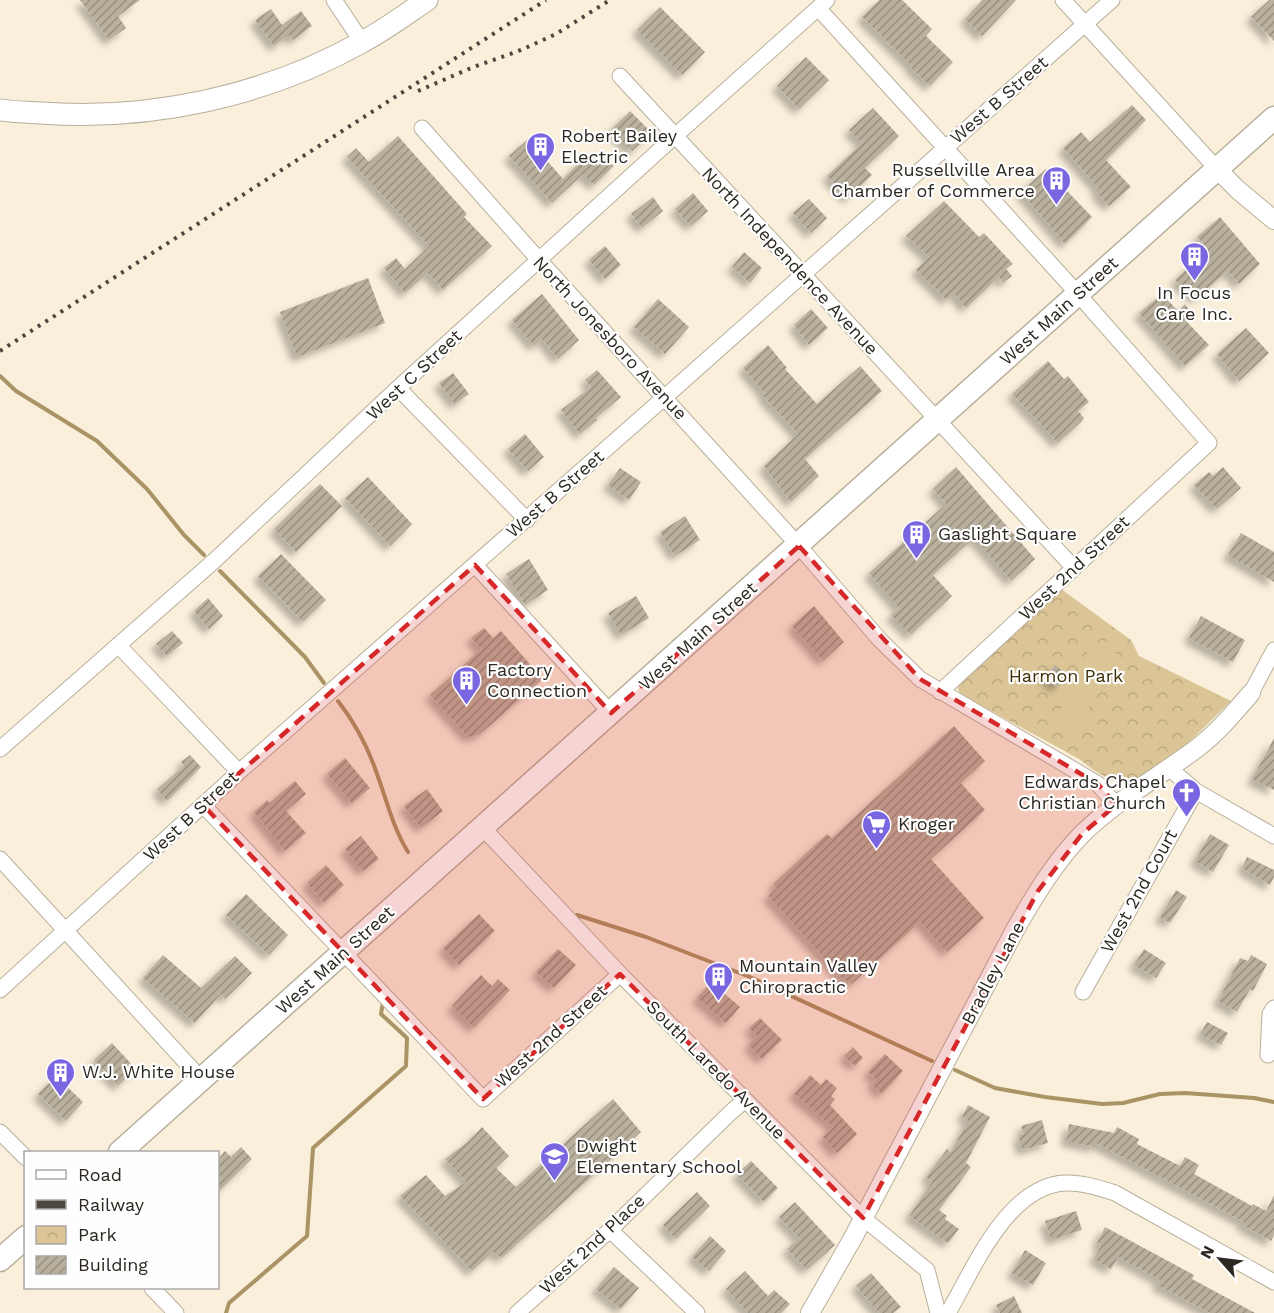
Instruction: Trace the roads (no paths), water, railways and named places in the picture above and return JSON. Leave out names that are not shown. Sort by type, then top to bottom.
[{"type":"main road","points":[[0,110],[63,115],[124,113],[190,104],[252,89],[307,69],[362,42],[427,0]]},
{"type":"main road","name":"West Main Street","points":[[121,1151],[1274,118]]},
{"type":"main road","points":[[0,1260],[24,1239]]},
{"type":"street","points":[[334,0],[362,42]]},
{"type":"street","points":[[1064,0],[1217,169],[1274,220]]},
{"type":"street","name":"West B Street","points":[[0,990],[239,772],[475,566],[1112,0]]},
{"type":"street","points":[[823,4],[945,148],[1078,294]]},
{"type":"street","name":"West C Street","points":[[0,749],[214,561],[398,388],[823,4]]},
{"type":"street","name":"North Independence Avenue","points":[[620,76],[1074,568]]},
{"type":"street","name":"North Jonesboro Avenue","points":[[422,128],[799,546],[900,662],[920,680],[1098,784],[1116,805]]},
{"type":"street","name":"West 2nd Street","points":[[940,692],[1209,443],[1078,294]]},
{"type":"street","points":[[398,388],[527,520]]},
{"type":"street","points":[[475,566],[611,713]]},
{"type":"street","points":[[118,645],[239,772]]},
{"type":"street","points":[[1251,693],[1274,650]]},
{"type":"street","name":"Bradley Lane","points":[[810,1313],[863,1218],[1011,938],[1038,891],[1060,859],[1082,834],[1116,805],[1216,732],[1251,693]]},
{"type":"street","points":[[1169,768],[1196,791],[1274,836]]},
{"type":"street","name":"West 2nd Court","points":[[1083,992],[1196,791]]},
{"type":"street","points":[[203,805],[345,952]]},
{"type":"street","name":"South Laredo Avenue","points":[[483,828],[620,974],[863,1218],[927,1269],[938,1313]]},
{"type":"street","points":[[0,859],[202,1080]]},
{"type":"street","name":"West 2nd Street","points":[[345,952],[483,1098],[620,974]]},
{"type":"street","points":[[1268,1055],[1270,1014],[1274,1008]]},
{"type":"street","name":"West 2nd Place","points":[[517,1313],[610,1230],[746,1100]]},
{"type":"street","points":[[0,1132],[24,1156]]},
{"type":"street","points":[[948,1313],[998,1227],[1018,1204],[1042,1189],[1064,1183],[1090,1186],[1115,1193],[1274,1282]]},
{"type":"street","points":[[610,1230],[697,1313]]},
{"type":"street","points":[[154,1289],[176,1313]]},
{"type":"waterway","points":[[0,376],[16,391],[97,441],[147,489],[184,535],[204,555]]},
{"type":"waterway","points":[[220,571],[305,657],[324,683]]},
{"type":"waterway","points":[[338,701],[365,745],[394,824],[408,852]]},
{"type":"waterway","points":[[577,915],[646,937],[750,977],[932,1061]]},
{"type":"waterway","points":[[226,1313],[229,1303],[307,1236],[313,1148],[406,1066],[407,1038],[381,1014],[383,1002]]},
{"type":"waterway","points":[[955,1070],[995,1088],[1102,1104],[1123,1103],[1160,1094],[1185,1093],[1254,1098],[1274,1102]]},
{"type":"railway","points":[[0,351],[546,0]]},
{"type":"railway","points":[[418,91],[556,34],[610,0]]},
{"type":"place","name":"Robert Bailey Electric","points":[[540,172]]},
{"type":"place","name":"Russellville Area Chamber of Commerce","points":[[1056,206]]},
{"type":"place","name":"In Focus Care Inc.","points":[[1194,282]]},
{"type":"place","name":"Gaslight Square","points":[[917,560]]},
{"type":"place","name":"Factory Connection","points":[[466,706]]},
{"type":"place","name":"Edwards Chapel Christian Church","points":[[1187,818]]},
{"type":"place","name":"Kroger","points":[[877,850]]},
{"type":"place","name":"Mountain Valley Chiropractic","points":[[718,1002]]},
{"type":"place","name":"W.J. White House","points":[[61,1098]]},
{"type":"place","name":"Dwight Elementary School","points":[[555,1182]]},
{"type":"park label","name":"Harmon Park","points":[[1066,676]]}]
